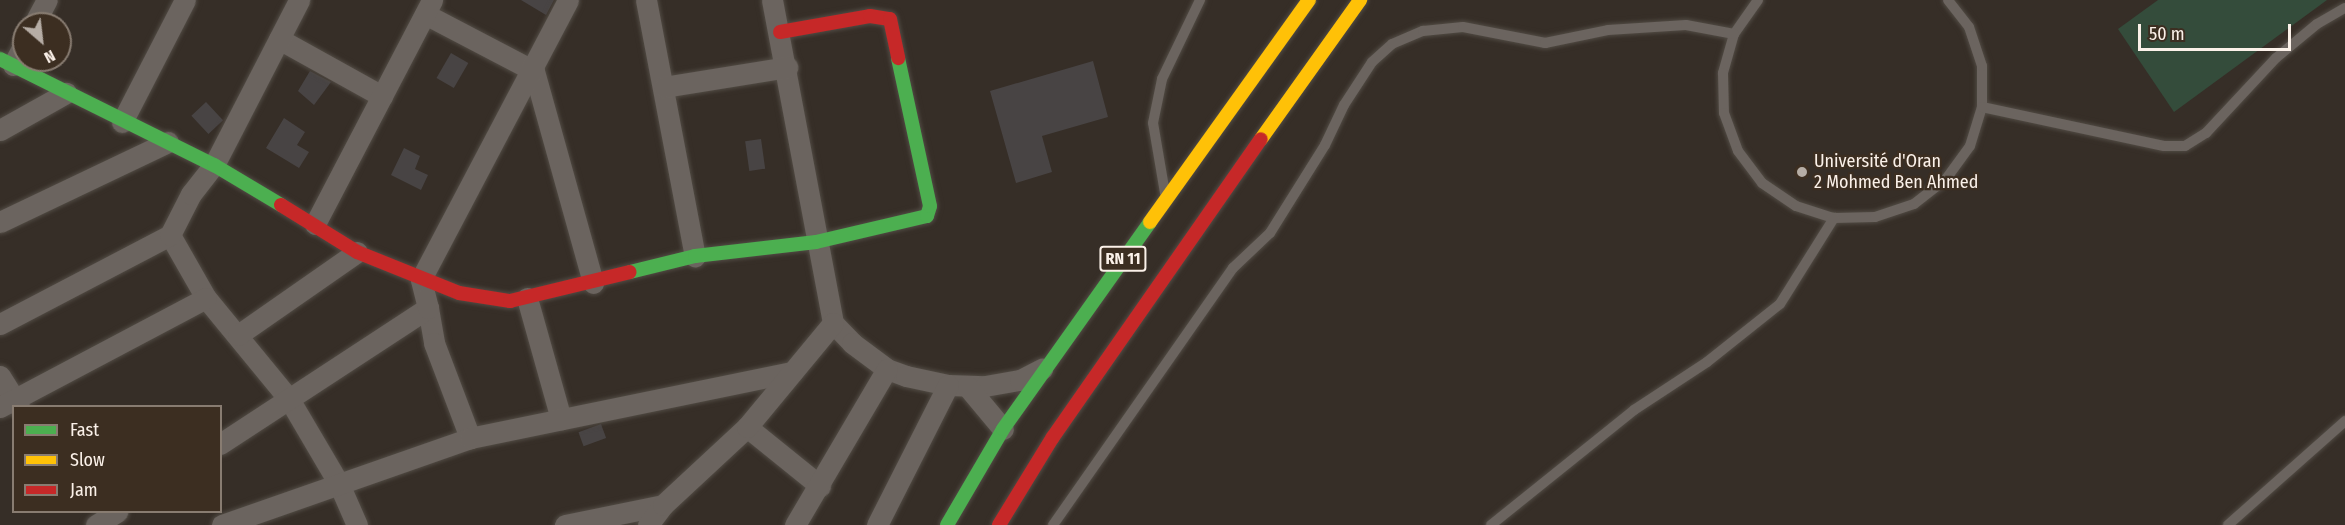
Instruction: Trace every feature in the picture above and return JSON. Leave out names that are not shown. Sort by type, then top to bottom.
[{"type":"main road","name":"RN 11","points":[[947,525],[1003,429],[1309,0]]},
{"type":"main road","name":"RN 11","points":[[999,525],[1053,437],[1186,243],[1360,0]]},
{"type":"main road","points":[[6,62],[122,122],[213,165],[315,224],[357,252],[421,279],[485,300],[528,298],[695,256],[816,242],[902,224],[927,216],[930,206],[890,19],[870,16],[780,32]]},
{"type":"street","points":[[122,122],[185,0]]},
{"type":"street","points":[[0,324],[170,235],[191,194],[213,165],[299,0]]},
{"type":"street","points":[[470,438],[434,343],[421,279],[534,71],[568,0]]},
{"type":"street","points":[[646,0],[695,256]]},
{"type":"street","points":[[772,0],[787,68],[816,242],[834,323],[852,343],[887,369],[957,386],[1020,380],[1051,363]]},
{"type":"street","points":[[315,224],[429,7],[534,71],[593,283]]},
{"type":"street","points":[[279,39],[382,96]]},
{"type":"street","points":[[664,87],[787,68]]},
{"type":"street","points":[[0,130],[66,93]]},
{"type":"street","points":[[0,222],[168,142]]},
{"type":"street","points":[[170,235],[206,298],[290,399],[339,484],[357,525]]},
{"type":"street","points":[[238,335],[357,252]]},
{"type":"street","points":[[0,376],[11,404],[206,298]]},
{"type":"street","points":[[528,298],[561,419]]},
{"type":"street","points":[[222,443],[428,308]]},
{"type":"street","points":[[648,525],[663,504],[747,428],[834,323]]},
{"type":"street","points":[[795,525],[887,369]]},
{"type":"street","points":[[222,525],[470,438],[792,372]]},
{"type":"street","points":[[957,386],[1003,429]]},
{"type":"street","points":[[877,525],[957,386]]},
{"type":"street","points":[[747,428],[820,486]]},
{"type":"street","points":[[564,525],[663,504]]},
{"type":"street","points":[[95,525],[115,513]]},
{"type":"lane","points":[[1166,198],[1153,123],[1162,79],[1200,0]]},
{"type":"lane","points":[[1758,0],[1734,34],[1723,73],[1724,113],[1738,151],[1762,183],[1796,206],[1834,218],[1875,217],[1914,204],[1938,186],[1970,146],[1982,107],[1982,66],[1969,27],[1948,0]]},
{"type":"lane","points":[[1982,107],[2164,146],[2185,146],[2206,133],[2276,58],[2317,24],[2345,8]]},
{"type":"lane","points":[[1053,525],[1233,268],[1270,233],[1325,145],[1344,105],[1372,62],[1392,44],[1423,31],[1463,27],[1545,43],[1608,30],[1686,25],[1734,34]]},
{"type":"lane","points":[[1491,525],[1634,410],[1707,362],[1780,304],[1834,218]]},
{"type":"lane","points":[[2228,525],[2345,421]]},
{"type":"green space","points":[[2158,0],[2327,0],[2174,112],[2118,29]]},
{"type":"building","points":[[521,0],[554,0],[546,15]]},
{"type":"building","points":[[451,53],[468,63],[454,88],[436,78]]},
{"type":"building","points":[[1093,61],[1108,117],[1042,136],[1052,172],[1016,183],[990,91]]},
{"type":"building","points":[[310,71],[331,82],[314,105],[298,91]]},
{"type":"building","points":[[206,102],[223,120],[208,134],[191,116]]},
{"type":"building","points":[[284,118],[305,132],[297,145],[309,152],[299,168],[266,148]]},
{"type":"building","points":[[761,139],[765,169],[749,171],[745,141]]},
{"type":"building","points":[[404,148],[420,156],[415,169],[428,175],[421,190],[391,175]]},
{"type":"building","points":[[601,424],[606,438],[584,446],[578,432]]},
{"type":"traffic: fast","points":[[630,272],[695,256],[816,242],[927,216],[930,206],[898,58]]},
{"type":"traffic: fast","points":[[0,59],[214,165],[281,205]]},
{"type":"traffic: fast","points":[[947,525],[1003,429],[1150,222]]},
{"type":"traffic: slow","points":[[1150,222],[1309,0]]},
{"type":"traffic: slow","points":[[1261,139],[1360,0]]},
{"type":"traffic: jam","points":[[780,32],[870,16],[890,19],[898,58]]},
{"type":"traffic: jam","points":[[999,525],[1053,437],[1261,139]]},
{"type":"traffic: jam","points":[[281,205],[357,252],[459,293],[510,301],[630,272]]},
{"type":"place","name":"Université d'Oran 2 Mohmed Ben Ahmed","points":[[1802,172]]}]
